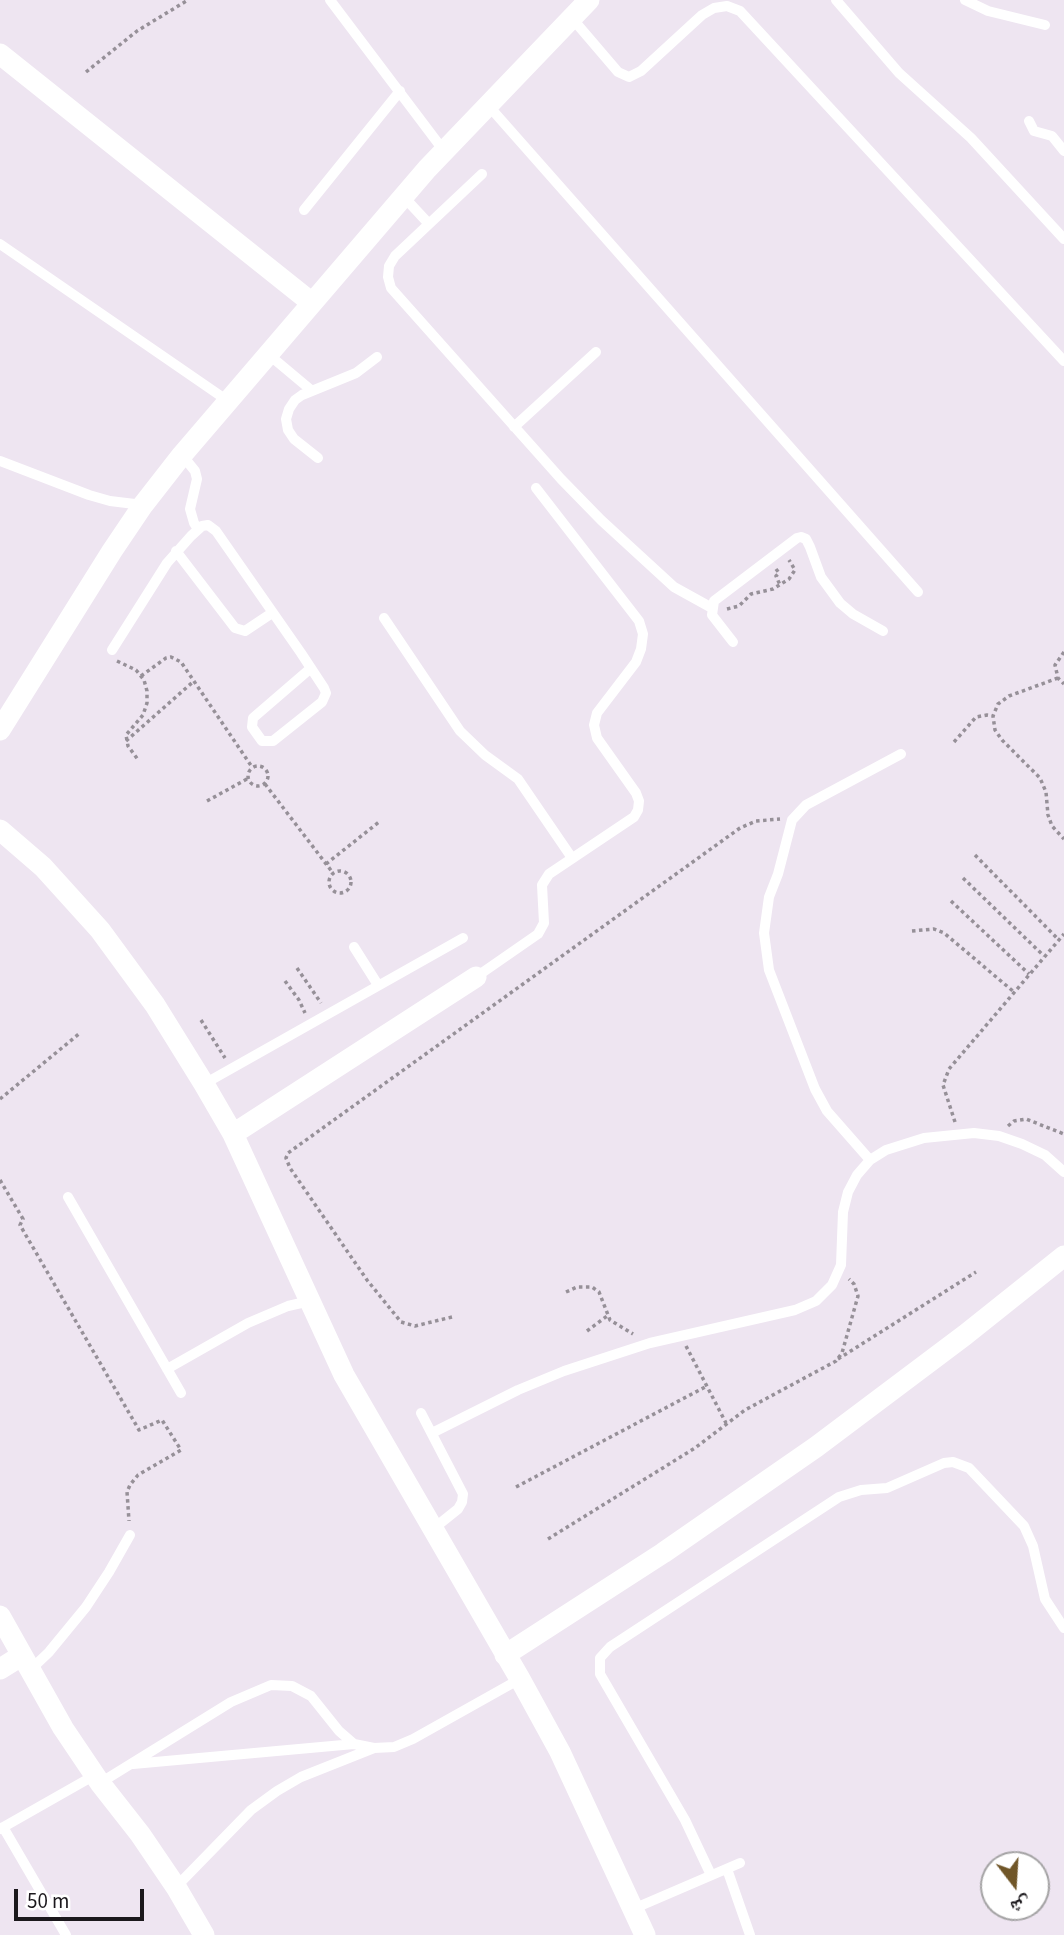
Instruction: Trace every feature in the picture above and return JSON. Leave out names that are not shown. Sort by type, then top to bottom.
[{"type":"street","points":[[0,730],[143,505],[182,455],[403,196],[487,104],[589,0]]},
{"type":"street","points":[[0,54],[312,303]]},
{"type":"street","points":[[0,830],[43,867],[100,930],[155,1005],[204,1084],[233,1134],[344,1376],[520,1679],[583,1798],[645,1935]]},
{"type":"street","points":[[233,1134],[477,977]]},
{"type":"street","points":[[505,1655],[663,1553],[816,1447],[965,1335],[1064,1256]]},
{"type":"street","points":[[0,1616],[63,1728],[140,1834],[204,1935]]},
{"type":"street","points":[[0,1669],[25,1663]]},
{"type":"lane","points":[[330,0],[444,151]]},
{"type":"lane","points":[[836,0],[900,73],[971,138],[1064,239]]},
{"type":"lane","points":[[965,0],[988,11],[1045,25]]},
{"type":"lane","points":[[571,17],[618,72],[629,77],[641,71],[702,15],[714,8],[727,6],[740,10],[1064,361]]},
{"type":"lane","points":[[303,210],[400,91]]},
{"type":"lane","points":[[487,104],[918,592]]},
{"type":"lane","points":[[1029,121],[1034,131],[1052,136],[1064,151]]},
{"type":"lane","points":[[482,174],[395,256],[389,266],[391,288],[561,479],[657,573],[712,608],[716,621],[733,642]]},
{"type":"lane","points":[[403,196],[429,223]]},
{"type":"lane","points":[[0,244],[228,401]]},
{"type":"lane","points":[[514,427],[596,352]]},
{"type":"lane","points":[[268,354],[310,390]]},
{"type":"lane","points":[[318,458],[288,430],[286,419],[289,409],[295,400],[310,390],[356,373],[377,357]]},
{"type":"lane","points":[[182,455],[195,471],[197,479],[190,509],[198,529]]},
{"type":"lane","points":[[0,461],[89,495],[143,505]]},
{"type":"lane","points":[[477,977],[538,933],[544,923],[542,885],[549,874],[634,817],[638,810],[636,793],[597,738],[594,726],[597,713],[636,662],[642,649],[643,634],[639,621],[536,488]]},
{"type":"lane","points":[[112,650],[176,551],[202,526],[213,527],[311,668],[324,688],[325,698],[273,741],[262,741],[252,727],[253,718],[311,668]]},
{"type":"lane","points":[[712,608],[719,597],[797,538],[806,539],[821,577],[830,591],[853,614],[883,631]]},
{"type":"lane","points":[[176,551],[235,628],[245,631],[272,613]]},
{"type":"lane","points":[[384,618],[460,731],[485,755],[518,779],[572,858]]},
{"type":"lane","points":[[870,1160],[827,1111],[815,1090],[769,970],[764,933],[765,914],[792,820],[806,805],[901,754]]},
{"type":"lane","points":[[204,1084],[463,938]]},
{"type":"lane","points":[[354,947],[378,985]]},
{"type":"lane","points":[[432,1433],[518,1390],[564,1371],[650,1343],[795,1310],[816,1301],[832,1285],[841,1265],[848,1192],[856,1175],[870,1160],[886,1150],[924,1138],[960,1133],[999,1136],[1022,1143],[1045,1155],[1064,1172]]},
{"type":"lane","points":[[68,1197],[181,1393]]},
{"type":"lane","points":[[167,1369],[268,1313],[310,1301]]},
{"type":"lane","points":[[421,1413],[463,1494],[458,1509],[433,1529]]},
{"type":"lane","points":[[711,1875],[685,1820],[600,1674],[600,1658],[610,1647],[839,1497],[861,1490],[887,1488],[944,1463],[953,1462],[969,1468],[1024,1526],[1033,1546],[1045,1600],[1064,1628]]},
{"type":"lane","points":[[25,1663],[49,1652],[86,1608],[130,1535]]},
{"type":"lane","points":[[131,1764],[354,1744],[374,1748],[394,1747],[520,1679]]},
{"type":"lane","points":[[66,1935],[1,1828],[131,1764],[231,1702],[271,1685],[292,1686],[311,1696],[339,1731],[354,1744]]},
{"type":"lane","points":[[176,1887],[251,1810],[277,1791],[301,1777],[374,1748]]},
{"type":"lane","points":[[634,1909],[740,1863]]},
{"type":"lane","points":[[727,1869],[750,1935]]},
{"type":"path","points":[[86,72],[136,31],[188,0]]},
{"type":"path","points":[[712,608],[732,608],[751,594],[773,589],[789,579],[795,570],[788,556],[789,544]]},
{"type":"path","points":[[112,650],[115,660],[129,665],[141,676],[148,691],[143,715],[126,735],[126,741],[139,761]]},
{"type":"path","points":[[1064,652],[1055,665],[1058,678],[1064,684]]},
{"type":"path","points":[[141,676],[171,657],[181,662],[252,767]]},
{"type":"path","points":[[1058,678],[1009,696],[999,704],[993,716],[995,730],[1002,740],[1040,778],[1046,792],[1052,826],[1064,839]]},
{"type":"path","points":[[126,741],[194,681]]},
{"type":"path","points":[[954,742],[976,717],[993,716]]},
{"type":"path","points":[[207,801],[247,779],[252,767],[261,766],[267,771],[265,784],[333,873]]},
{"type":"path","points":[[247,779],[253,785],[265,784]]},
{"type":"path","points":[[452,1317],[415,1326],[401,1322],[367,1280],[290,1168],[286,1158],[288,1153],[740,828],[765,819],[792,820]]},
{"type":"path","points":[[326,864],[379,822]]},
{"type":"path","points":[[975,855],[1058,939]]},
{"type":"path","points":[[342,871],[350,877],[348,890],[340,894],[331,890],[328,881],[333,873],[342,871]]},
{"type":"path","points":[[963,878],[1044,956]]},
{"type":"path","points":[[951,901],[1028,974]]},
{"type":"path","points":[[912,931],[934,929],[944,933],[1014,992]]},
{"type":"path","points":[[960,1133],[945,1095],[944,1078],[1064,934]]},
{"type":"path","points":[[297,968],[328,1014]]},
{"type":"path","points":[[285,981],[299,1000],[308,1025]]},
{"type":"path","points":[[201,1020],[232,1069]]},
{"type":"path","points":[[0,1099],[79,1033]]},
{"type":"path","points":[[999,1136],[1014,1121],[1026,1119],[1064,1134]]},
{"type":"path","points":[[0,1180],[23,1219],[20,1225],[23,1232],[139,1430],[162,1420],[181,1450],[138,1475],[130,1485],[127,1500],[130,1535]]},
{"type":"path","points":[[548,1539],[695,1448],[744,1410],[836,1360],[976,1272]]},
{"type":"path","points":[[836,1360],[842,1353],[858,1296],[854,1284],[837,1273]]},
{"type":"path","points":[[566,1292],[577,1287],[592,1287],[603,1300],[607,1316],[650,1343]]},
{"type":"path","points":[[587,1331],[607,1316]]},
{"type":"path","points":[[680,1335],[726,1423]]},
{"type":"path","points":[[516,1487],[706,1386]]}]
